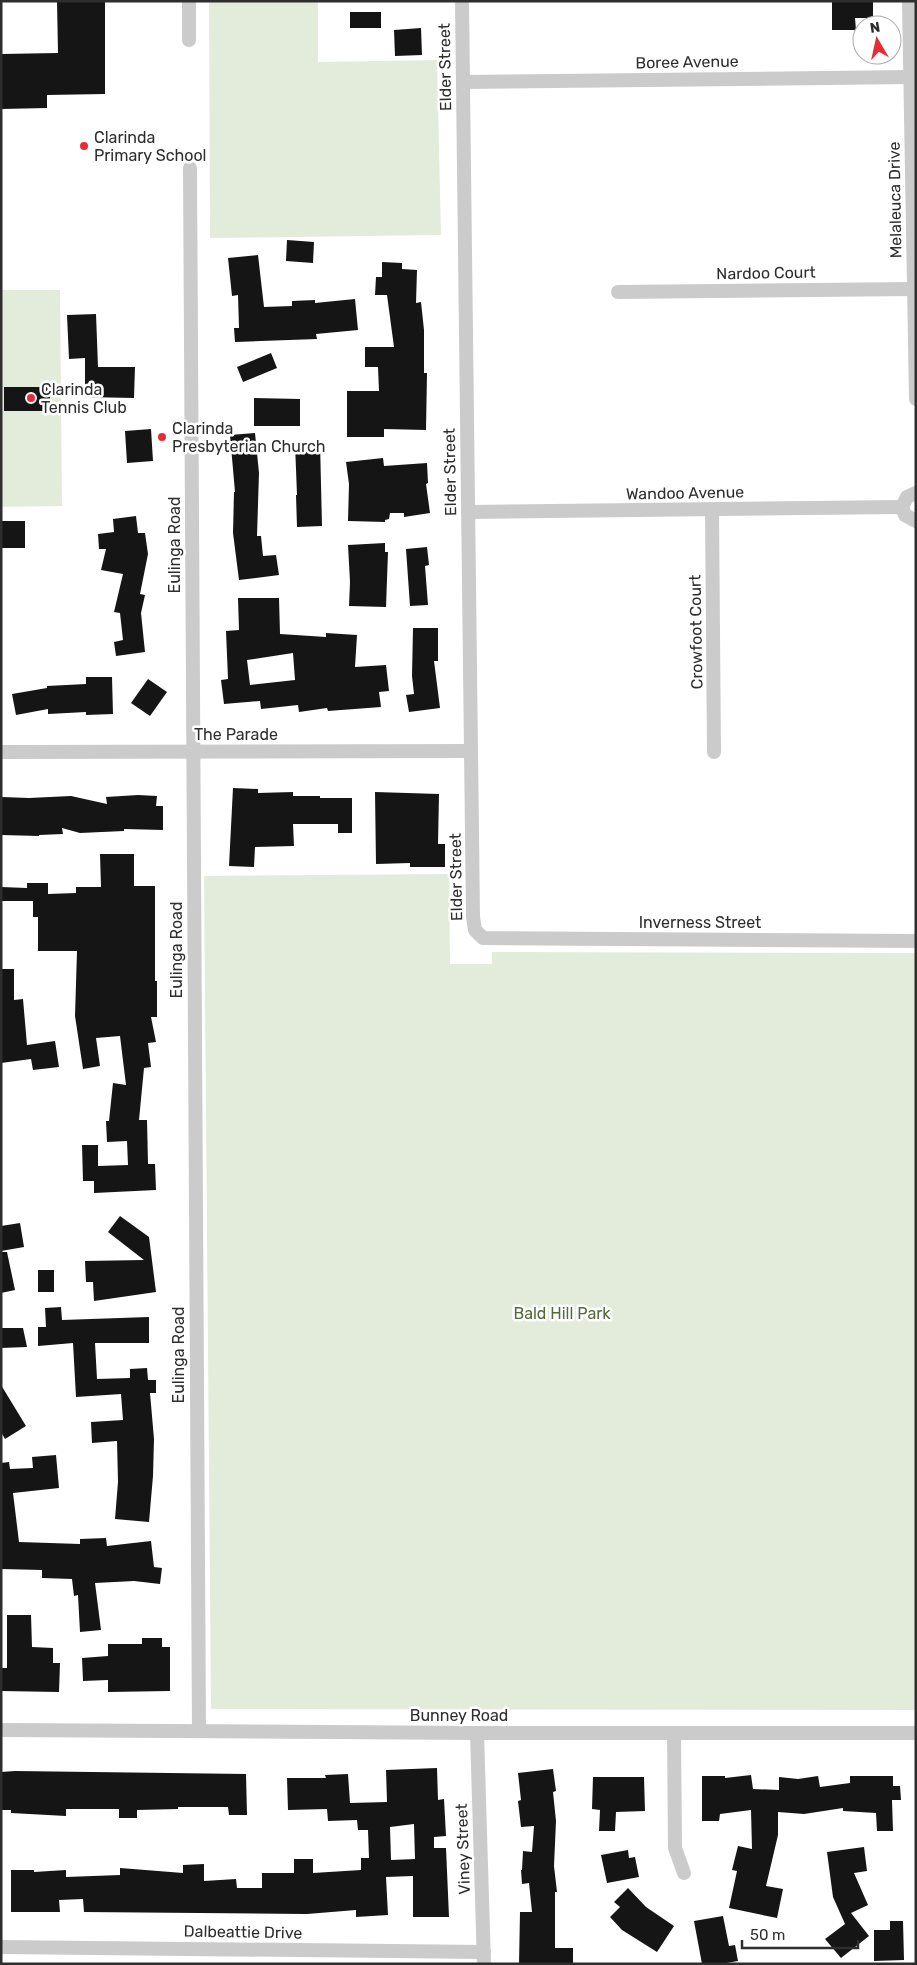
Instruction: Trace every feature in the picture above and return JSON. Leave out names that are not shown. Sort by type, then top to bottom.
[{"type":"street","points":[[188,1],[189,40]]},
{"type":"street","name":"Elder Street","points":[[462,1],[473,918],[475,930],[483,938]]},
{"type":"street","name":"Melaleuca Drive","points":[[909,1],[916,398]]},
{"type":"street","name":"Boree Avenue","points":[[463,82],[911,77]]},
{"type":"street","name":"Eulinga Road","points":[[190,168],[199,1731]]},
{"type":"street","name":"Nardoo Court","points":[[618,292],[914,289]]},
{"type":"street","points":[[916,493],[907,498],[902,508],[905,515],[916,521]]},
{"type":"street","name":"Wandoo Avenue","points":[[468,512],[902,508]]},
{"type":"street","name":"Crowfoot Court","points":[[712,510],[714,752]]},
{"type":"street","name":"The Parade","points":[[1,752],[471,751]]},
{"type":"street","name":"Inverness Street","points":[[483,938],[916,941]]},
{"type":"street","name":"Bunney Road","points":[[1,1730],[916,1733]]},
{"type":"street","name":"Viney Street","points":[[477,1733],[484,1958]]},
{"type":"street","points":[[674,1733],[674,1848],[684,1873]]},
{"type":"street","name":"Dalbeattie Drive","points":[[1,1947],[484,1958]]},
{"type":"green space","points":[[209,1],[318,1],[318,62],[437,60],[441,235],[210,238]]},
{"type":"green space","name":"Clarinda Tennis Club","points":[[1,290],[60,290],[62,506],[1,507]]},
{"type":"green space","name":"Bald Hill Park","points":[[449,874],[450,964],[492,964],[492,952],[916,953],[916,1710],[211,1709],[204,876]]},
{"type":"building","points":[[57,1],[105,1],[105,94],[47,95],[47,108],[1,109],[1,54],[58,53]]},
{"type":"building","points":[[832,1],[873,1],[873,15],[852,15],[852,30],[832,30]]},
{"type":"building","points":[[350,12],[381,12],[381,28],[350,28]]},
{"type":"building","points":[[421,28],[422,55],[395,56],[394,30]]},
{"type":"building","points":[[287,240],[314,242],[313,263],[286,261]]},
{"type":"building","points":[[258,255],[264,307],[292,306],[292,301],[315,300],[315,303],[355,299],[358,330],[316,334],[317,339],[235,342],[234,328],[239,328],[238,295],[232,296],[228,258]]},
{"type":"building","points":[[382,262],[402,263],[402,269],[417,270],[416,303],[421,302],[424,330],[424,373],[427,373],[426,430],[384,429],[384,437],[347,437],[347,391],[379,391],[378,367],[365,367],[365,347],[394,347],[387,295],[375,295],[376,277],[382,277]]},
{"type":"building","points":[[96,314],[98,367],[135,367],[134,398],[85,397],[85,358],[69,359],[67,315]]},
{"type":"building","points":[[271,353],[277,368],[243,382],[237,367]]},
{"type":"building","points":[[4,387],[50,387],[50,411],[4,411]]},
{"type":"building","points":[[254,398],[300,399],[300,426],[254,426]]},
{"type":"building","points":[[151,429],[153,461],[127,463],[125,431]]},
{"type":"building","points":[[255,433],[259,473],[257,536],[261,536],[263,556],[276,555],[279,575],[239,580],[233,533],[235,492],[230,435]]},
{"type":"building","points":[[320,442],[322,526],[297,527],[295,444]]},
{"type":"building","points":[[383,458],[384,466],[427,463],[428,483],[426,484],[430,513],[404,517],[404,513],[390,513],[389,519],[385,520],[385,522],[348,521],[349,484],[346,462]]},
{"type":"building","points":[[136,516],[138,533],[145,533],[148,554],[140,594],[145,595],[141,613],[145,652],[116,656],[114,642],[123,640],[120,613],[114,612],[123,574],[101,570],[106,549],[99,549],[98,534],[114,532],[113,519]]},
{"type":"building","points":[[1,521],[25,521],[25,548],[1,548]]},
{"type":"building","points":[[385,543],[385,552],[388,552],[386,607],[349,606],[348,545]]},
{"type":"building","points":[[427,547],[429,565],[425,566],[428,605],[410,606],[406,549]]},
{"type":"building","points":[[238,598],[279,598],[280,634],[326,637],[326,633],[357,635],[355,667],[386,665],[389,691],[379,692],[381,707],[328,711],[327,708],[299,712],[298,705],[261,709],[260,701],[224,704],[221,680],[228,679],[226,631],[239,630]],"holes":[[[293,653],[295,680],[250,685],[247,660]]]},
{"type":"building","points":[[413,628],[438,628],[438,661],[434,661],[440,708],[409,712],[406,695],[414,694],[412,676]]},
{"type":"building","points":[[86,677],[112,677],[113,714],[86,715],[86,712],[48,714],[48,709],[16,715],[12,694],[47,688],[47,686],[86,684]]},
{"type":"building","points":[[148,679],[167,692],[150,716],[131,703]]},
{"type":"building","points":[[233,788],[258,789],[258,793],[293,792],[293,796],[352,798],[352,833],[338,833],[338,824],[293,824],[294,846],[255,847],[254,867],[229,866]]},
{"type":"building","points":[[375,792],[439,794],[438,844],[445,844],[445,867],[410,867],[410,863],[376,864]]},
{"type":"building","points":[[71,796],[107,804],[106,797],[157,796],[156,806],[163,806],[163,830],[124,829],[124,831],[80,833],[62,828],[63,834],[39,836],[1,835],[2,797]]},
{"type":"building","points":[[100,854],[134,854],[134,886],[155,886],[157,1017],[151,1017],[156,1042],[148,1043],[151,1067],[144,1068],[139,1120],[147,1120],[148,1164],[155,1164],[156,1190],[94,1193],[94,1181],[83,1181],[82,1145],[98,1145],[98,1166],[128,1165],[127,1141],[107,1142],[106,1121],[109,1121],[113,1083],[126,1085],[120,1036],[96,1038],[100,1066],[83,1069],[75,1016],[77,951],[38,951],[38,917],[33,917],[33,901],[1,901],[1,887],[27,888],[27,883],[48,883],[48,894],[76,893],[76,887],[101,887]]},
{"type":"building","points":[[1,969],[14,969],[14,1000],[23,999],[27,1045],[55,1041],[59,1067],[33,1070],[31,1059],[1,1063]]},
{"type":"building","points":[[120,1216],[149,1237],[156,1292],[94,1301],[93,1282],[86,1282],[85,1261],[144,1260],[108,1232]]},
{"type":"building","points":[[20,1223],[24,1247],[1,1251],[1,1226]]},
{"type":"building","points":[[1,1252],[7,1252],[15,1290],[1,1293]]},
{"type":"building","points":[[38,1270],[54,1270],[54,1292],[38,1292]]},
{"type":"building","points":[[61,1307],[62,1320],[149,1317],[149,1343],[95,1343],[97,1379],[130,1378],[130,1369],[147,1368],[148,1380],[156,1380],[156,1393],[150,1393],[154,1439],[149,1522],[115,1519],[118,1482],[117,1441],[92,1443],[91,1422],[123,1420],[121,1394],[76,1397],[73,1343],[38,1346],[38,1327],[46,1327],[45,1308]]},
{"type":"building","points":[[1,1328],[23,1328],[27,1347],[1,1348]]},
{"type":"building","points":[[1,1385],[26,1426],[5,1439],[1,1432]]},
{"type":"building","points":[[56,1455],[59,1488],[13,1493],[19,1542],[80,1544],[80,1539],[106,1538],[107,1546],[151,1541],[154,1567],[162,1568],[160,1584],[134,1581],[95,1583],[101,1630],[80,1632],[78,1595],[74,1596],[72,1579],[42,1578],[42,1570],[1,1569],[1,1463],[9,1462],[10,1469],[33,1468],[32,1457]]},
{"type":"building","points":[[7,1615],[31,1615],[32,1647],[53,1648],[53,1663],[60,1663],[59,1692],[1,1691],[1,1668],[7,1668]]},
{"type":"building","points":[[142,1638],[162,1638],[162,1647],[170,1647],[170,1691],[108,1692],[108,1680],[83,1681],[82,1658],[108,1656],[108,1644],[142,1644]]},
{"type":"building","points":[[437,1768],[438,1800],[444,1799],[446,1836],[434,1837],[434,1848],[446,1848],[449,1917],[413,1917],[413,1876],[386,1877],[388,1915],[356,1917],[356,1910],[307,1914],[84,1912],[83,1899],[59,1900],[60,1912],[11,1912],[11,1870],[34,1870],[34,1872],[66,1870],[66,1877],[120,1875],[120,1868],[183,1873],[183,1865],[204,1864],[204,1881],[236,1879],[237,1888],[262,1888],[262,1873],[294,1873],[294,1859],[313,1859],[313,1873],[361,1870],[361,1858],[369,1858],[368,1830],[358,1830],[357,1820],[328,1821],[327,1809],[288,1810],[287,1778],[326,1778],[325,1775],[348,1774],[350,1803],[387,1802],[386,1770]],"holes":[[[414,1824],[415,1859],[391,1860],[390,1827]]]},
{"type":"building","points":[[553,1769],[556,1791],[553,1792],[556,1821],[554,1866],[557,1892],[555,1892],[555,1948],[573,1948],[573,1964],[519,1964],[520,1912],[532,1912],[529,1883],[522,1884],[523,1851],[532,1852],[534,1826],[521,1827],[518,1801],[521,1800],[518,1773]]},
{"type":"building","points":[[1,1772],[246,1774],[247,1815],[229,1815],[228,1807],[178,1807],[178,1809],[137,1810],[137,1818],[119,1818],[119,1809],[66,1809],[66,1816],[11,1813],[11,1810],[1,1810]]},
{"type":"building","points":[[751,1775],[753,1789],[779,1790],[779,1777],[798,1779],[818,1776],[820,1787],[850,1783],[850,1776],[893,1776],[893,1786],[900,1786],[901,1800],[892,1800],[893,1831],[877,1831],[876,1813],[843,1811],[843,1808],[804,1814],[778,1812],[778,1835],[766,1886],[783,1889],[777,1918],[729,1908],[737,1871],[732,1870],[738,1846],[752,1849],[751,1810],[720,1814],[719,1821],[702,1821],[702,1776],[725,1776],[725,1778]]},
{"type":"building","points":[[593,1777],[644,1777],[645,1811],[616,1812],[615,1831],[599,1831],[600,1810],[592,1809]]},
{"type":"building","points":[[864,1847],[867,1871],[854,1873],[868,1905],[851,1913],[869,1936],[841,1958],[825,1939],[845,1924],[833,1897],[827,1852]]},
{"type":"building","points":[[628,1850],[629,1858],[635,1857],[639,1877],[607,1883],[601,1855]]},
{"type":"building","points":[[628,1888],[646,1907],[674,1926],[657,1952],[622,1930],[610,1917],[620,1907],[614,1902]]},
{"type":"building","points":[[723,1916],[729,1946],[735,1945],[738,1961],[721,1964],[702,1964],[694,1921]]},
{"type":"building","points":[[890,1921],[903,1921],[904,1960],[874,1961],[874,1930],[890,1930]]},
{"type":"place","name":"Clarinda Primary School","points":[[84,146]]},
{"type":"place","name":"Clarinda Tennis Club","points":[[31,398]]},
{"type":"place","name":"Clarinda Presbyterian Church","points":[[162,437]]}]
